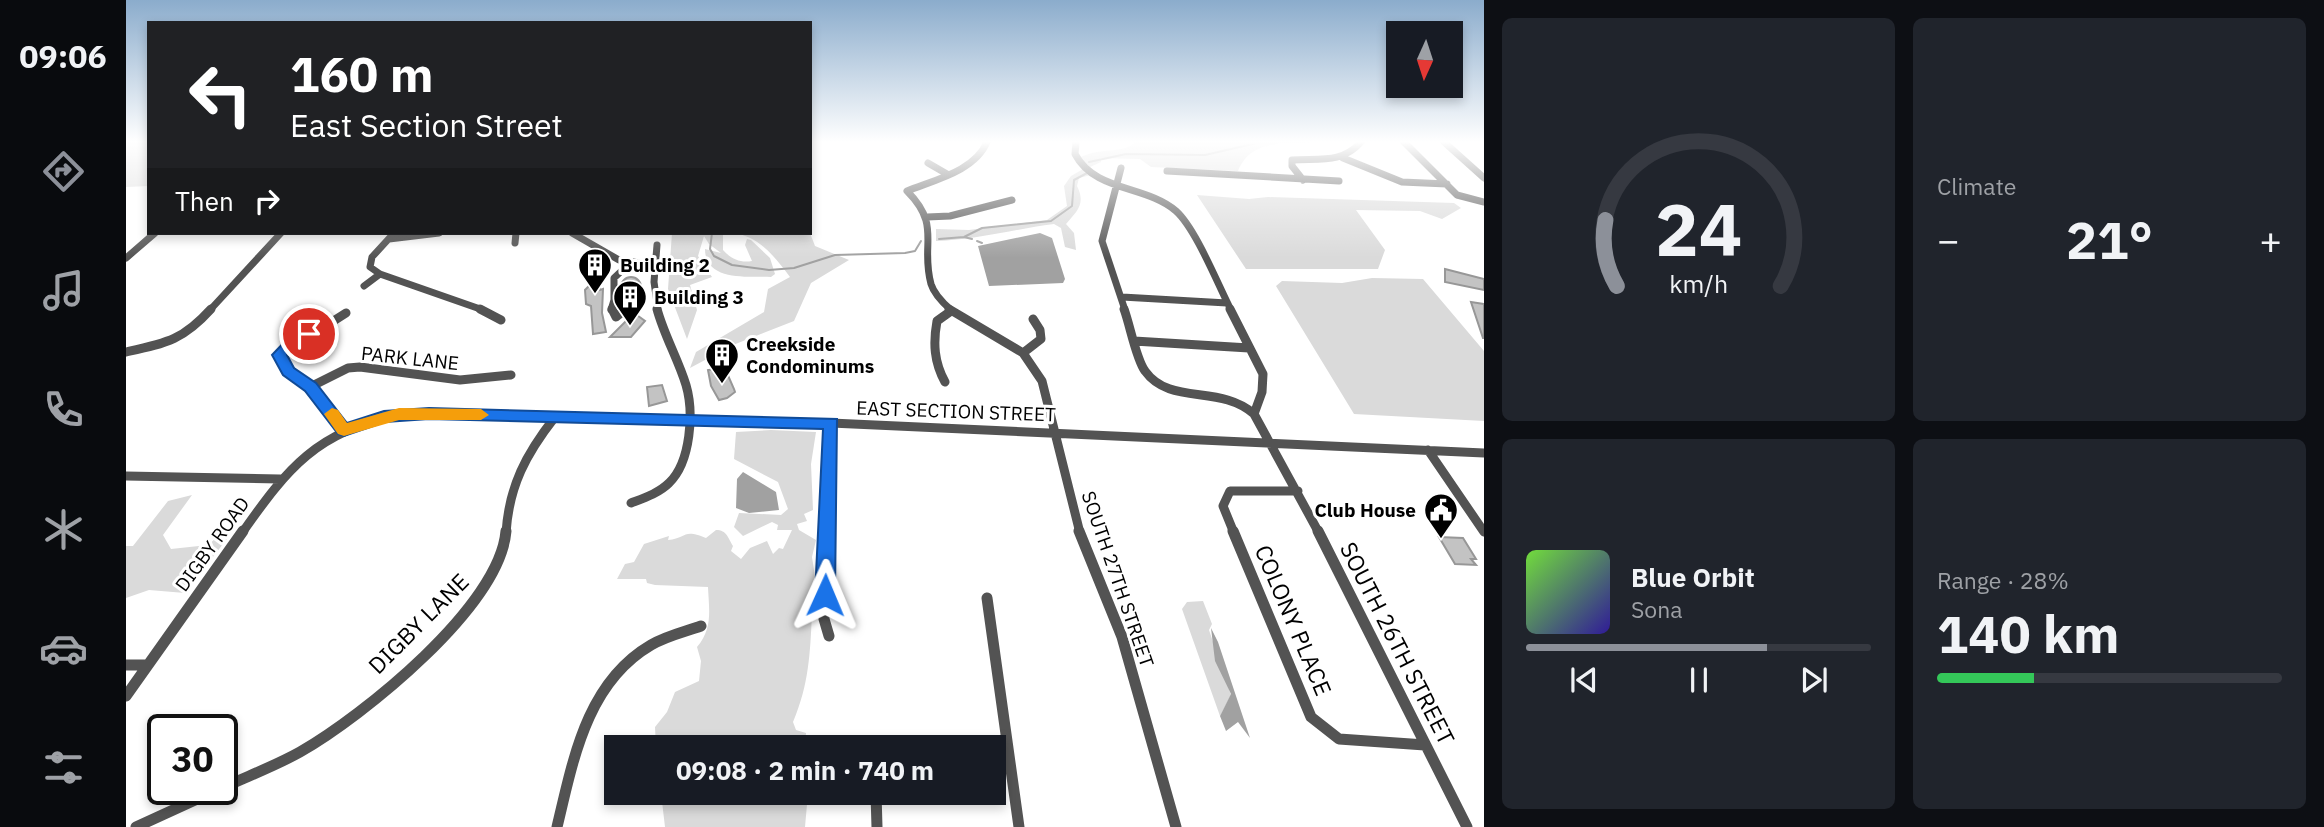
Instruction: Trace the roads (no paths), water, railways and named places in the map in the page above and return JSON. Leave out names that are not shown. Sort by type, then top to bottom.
[{"type":"street","points":[[931,181],[907,191],[922,205],[927,217],[962,214],[1012,200]]},
{"type":"street","points":[[1107,181],[1117,187],[1155,198],[1173,208],[1185,220],[1263,374],[1262,392],[1254,414],[1245,406],[1219,395],[1186,394],[1167,388],[1145,371],[1102,241],[1117,187],[1118,181]]},
{"type":"street","points":[[1324,181],[1339,181]]},
{"type":"street","points":[[1399,181],[1449,186]]},
{"type":"street","points":[[1443,181],[1465,199],[1484,201]]},
{"type":"street","name":"SOUTH 27TH STREET","points":[[927,217],[931,284],[951,311],[1023,353],[1042,381],[1081,538],[1122,637],[1176,827]]},
{"type":"street","points":[[126,258],[153,235]]},
{"type":"street","points":[[131,352],[172,342],[191,331],[279,235]]},
{"type":"street","points":[[515,243],[516,235]]},
{"type":"street","points":[[575,235],[602,255],[629,264],[653,265]]},
{"type":"street","points":[[392,236],[372,257],[370,267],[380,274],[475,306],[501,320]]},
{"type":"street","points":[[631,503],[648,497],[670,482],[682,457],[690,419],[687,386],[657,305],[653,265],[657,244]]},
{"type":"street","points":[[614,300],[614,278],[629,264]]},
{"type":"street","points":[[364,286],[380,274]]},
{"type":"street","points":[[1122,297],[1227,303]]},
{"type":"street","points":[[945,382],[937,369],[934,334],[937,321],[951,311]]},
{"type":"street","points":[[344,430],[310,387],[288,371],[280,355],[295,340],[323,328],[346,313]]},
{"type":"street","points":[[1023,353],[1039,345],[1043,338],[1042,329],[1032,318]]},
{"type":"street","points":[[1134,341],[1249,348]]},
{"type":"street","name":"PARK LANE","points":[[310,387],[348,368],[360,367],[460,380],[511,375]]},
{"type":"street","name":"EAST SECTION STREET","points":[[344,430],[399,414],[555,416],[831,424],[1484,453]]},
{"type":"street","name":"SOUTH 26TH STREET","points":[[1254,414],[1298,491],[1467,827]]},
{"type":"street","name":"DIGBY LANE","points":[[238,780],[301,752],[359,710],[438,640],[487,584],[502,556],[512,488],[524,461],[555,416]]},
{"type":"street","points":[[829,636],[824,619],[831,424]]},
{"type":"street","name":"DIGBY ROAD","points":[[126,696],[279,479],[310,450],[344,430]]},
{"type":"street","points":[[1428,450],[1484,532]]},
{"type":"street","points":[[126,476],[279,479]]},
{"type":"street","name":"COLONY PLACE","points":[[1298,491],[1230,491],[1223,506],[1311,716],[1339,738],[1425,745]]},
{"type":"street","points":[[987,598],[1019,827]]},
{"type":"street","points":[[557,827],[579,740],[592,707],[612,675],[648,646],[701,626]]},
{"type":"street","points":[[126,665],[147,665]]},
{"type":"street","name":"DIGBY LANE","points":[[136,827],[183,805]]},
{"type":"street","points":[[876,805],[877,827]]},
{"type":"waterway","points":[[964,237],[982,228],[1051,221],[1072,206],[1074,181]]},
{"type":"waterway","points":[[712,235],[710,249],[714,256],[732,265],[769,270],[794,268],[835,255],[905,253],[915,251],[921,241]]},
{"type":"waterway","points":[[939,239],[964,237]]},
{"type":"waterway","points":[[964,237],[972,239]]},
{"type":"waterway","points":[[977,241],[982,243]]},
{"type":"place","name":"Building 2","points":[[595,295]]},
{"type":"place","name":"Building 3","points":[[630,327]]},
{"type":"place","name":"Creekside Condominums","points":[[722,385]]},
{"type":"place","name":"Club House","points":[[1441,540]]}]
